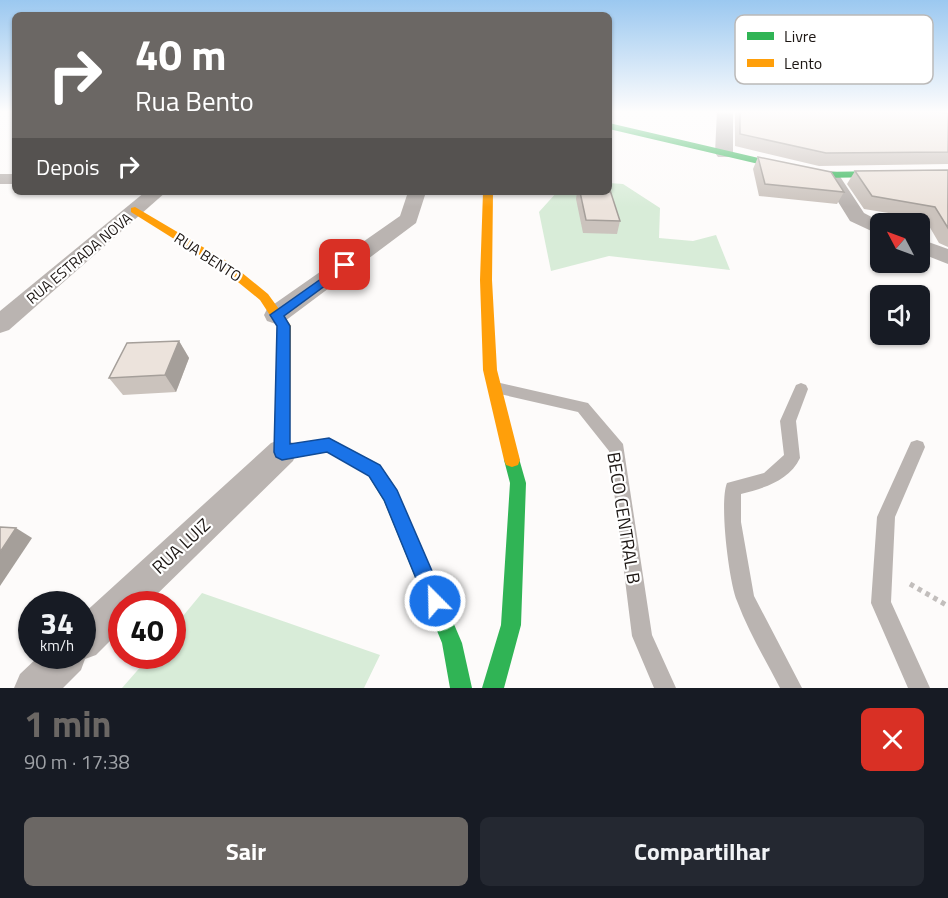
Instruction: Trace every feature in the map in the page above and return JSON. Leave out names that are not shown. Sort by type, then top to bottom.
[{"type":"street","points":[[682,143],[831,176],[948,173]]},
{"type":"street","points":[[724,143],[724,153]]},
{"type":"street","points":[[831,176],[857,217],[870,224]]},
{"type":"street","name":"RUA ESTRADA NOVA","points":[[0,324],[154,195]]},
{"type":"street","points":[[276,315],[409,219],[416,195]]},
{"type":"street","points":[[488,195],[486,280],[490,370],[518,483],[510,626],[493,688]]},
{"type":"street","name":"RUA BENTO","points":[[135,210],[226,266],[264,297],[284,326],[282,452]]},
{"type":"street","points":[[930,250],[948,257]]},
{"type":"street","points":[[282,452],[329,445],[374,470],[391,496],[452,643],[461,688]]},
{"type":"street","name":"RUA LUIZ","points":[[96,628],[282,452]]},
{"type":"street","points":[[34,688],[54,669]]},
{"type":"lane","name":"BECO CENTRAL B","points":[[494,387],[583,407],[617,449],[642,636],[665,688]]},
{"type":"lane","points":[[791,688],[745,598],[732,522],[733,489],[769,480],[792,458],[788,421],[801,389]]},
{"type":"lane","points":[[917,447],[886,517],[881,603],[919,688]]},
{"type":"path","points":[[883,569],[948,606]]},
{"type":"green space","points":[[612,183],[623,184],[660,208],[659,238],[693,241],[716,235],[730,270],[609,256],[551,271],[539,212],[554,195],[612,195]]},
{"type":"green space","points":[[202,593],[380,655],[364,688],[122,688],[139,669],[186,669],[186,612]]},
{"type":"building","points":[[781,143],[948,143],[948,152],[826,153]]},
{"type":"building","points":[[758,157],[831,172],[844,192],[765,184]]},
{"type":"building","points":[[948,170],[948,228],[935,207],[872,196],[855,171]]},
{"type":"building","points":[[581,195],[612,195],[620,221],[586,220]]},
{"type":"building","points":[[179,341],[165,375],[109,378],[127,343]]},
{"type":"building","points":[[0,527],[16,528],[0,552]]},
{"type":"traffic: fast","points":[[682,143],[819,175],[948,173]]},
{"type":"traffic: fast","points":[[305,449],[329,445],[374,470],[391,496],[452,643],[461,688]]},
{"type":"traffic: fast","points":[[493,688],[511,625],[518,483],[512,460]]},
{"type":"traffic: slow","points":[[488,195],[486,280],[490,370],[512,460]]},
{"type":"traffic: slow","points":[[135,210],[226,266],[264,297],[284,326],[282,452],[305,449]]},
{"type":"route","points":[[345,265],[276,315],[284,326],[282,452],[329,445],[374,470],[391,496],[435,601]]}]
